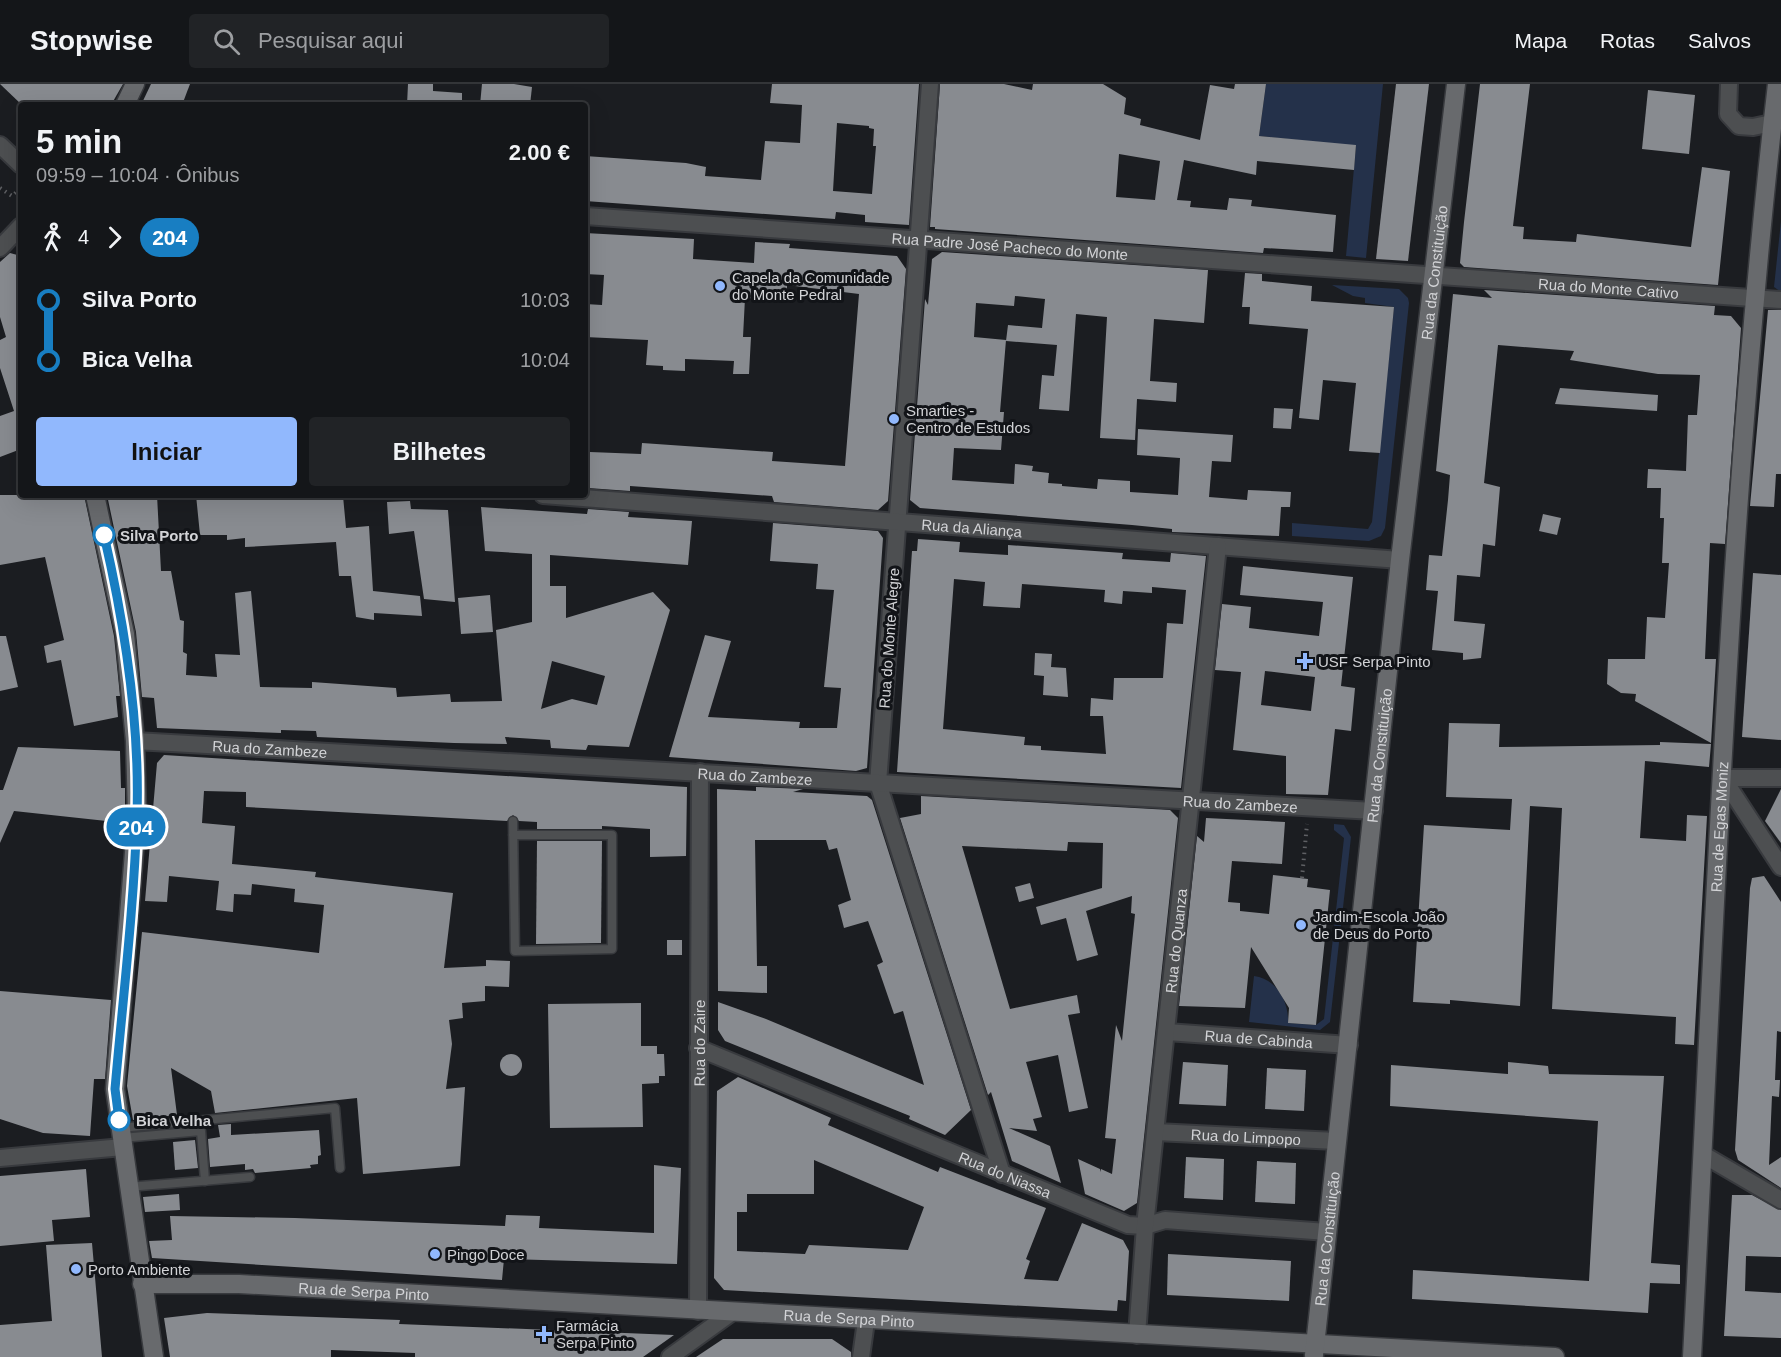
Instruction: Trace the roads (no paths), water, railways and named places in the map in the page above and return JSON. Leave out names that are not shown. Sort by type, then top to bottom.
[{"type":"main road","points":[[126,102],[135,84]]},
{"type":"main road","name":"Rua da Constituição","points":[[1314,1351],[1400,560],[1456,84]]},
{"type":"main road","name":"Rua de Egas Moniz","points":[[1692,1357],[1723,778],[1753,297],[1777,122],[1777,84]]},
{"type":"main road","points":[[95,498],[125,634],[135,741],[137,814],[115,1089],[154,1357]]},
{"type":"main road","name":"Rua de Serpa Pinto","points":[[142,1284],[239,1284],[1137,1335],[1314,1351],[1555,1357]]},
{"type":"street","name":"Rua do Monte Alegre","points":[[930,84],[878,783],[1002,1174]]},
{"type":"street","points":[[1729,84],[1727,104],[1732,121],[1742,127],[1777,122]]},
{"type":"street","points":[[0,145],[18,162]]},
{"type":"street","name":"Rua Padre José Pacheco do Monte","points":[[588,216],[1435,274]]},
{"type":"street","points":[[0,248],[18,228]]},
{"type":"street","name":"Rua do Monte Cativo","points":[[1435,274],[1781,300]]},
{"type":"street","name":"Rua da Aliança","points":[[585,498],[1400,560]]},
{"type":"street","name":"Rua do Quanza","points":[[1137,1335],[1145,1226],[1218,546]]},
{"type":"street","name":"Rua do Zambeze","points":[[135,741],[510,769],[700,772],[1374,811]]},
{"type":"street","name":"Rua do Zaire","points":[[698,1311],[700,772]]},
{"type":"street","points":[[1723,778],[1781,778]]},
{"type":"street","points":[[1723,778],[1781,867]]},
{"type":"street","name":"Rua de Cabinda","points":[[1167,1032],[1349,1045]]},
{"type":"street","name":"Rua do Niassa","points":[[698,1048],[1128,1226],[1145,1226],[1166,1220],[1327,1232]]},
{"type":"street","name":"Rua do Limpopo","points":[[1156,1132],[1336,1140]]},
{"type":"street","points":[[0,1158],[122,1138]]},
{"type":"street","points":[[1702,1154],[1781,1200]]},
{"type":"street","points":[[670,1357],[731,1313]]},
{"type":"street","points":[[861,1357],[866,1321]]},
{"type":"lane","points":[[513,821],[513,835],[515,951],[612,949],[612,835],[513,835]]},
{"type":"lane","points":[[122,1138],[335,1108],[340,1168]]},
{"type":"lane","points":[[122,1138],[201,1131],[205,1181]]},
{"type":"lane","points":[[128,1187],[250,1177]]},
{"type":"place","name":"Capela da Comunidade do Monte Pedral","points":[[720,286]]},
{"type":"place","name":"Smarties - Centro de Estudos","points":[[894,419]]},
{"type":"place","name":"Silva Porto","points":[[104,535]]},
{"type":"place","name":"USF Serpa Pinto","points":[[1305,661]]},
{"type":"place","name":"Jardim-Escola João de Deus do Porto","points":[[1301,925]]},
{"type":"place","name":"Bica Velha","points":[[119,1120]]},
{"type":"place","name":"Pingo Doce","points":[[435,1254]]},
{"type":"place","name":"Porto Ambiente","points":[[76,1269]]},
{"type":"place","name":"Farmácia Serpa Pinto","points":[[544,1334]]}]
